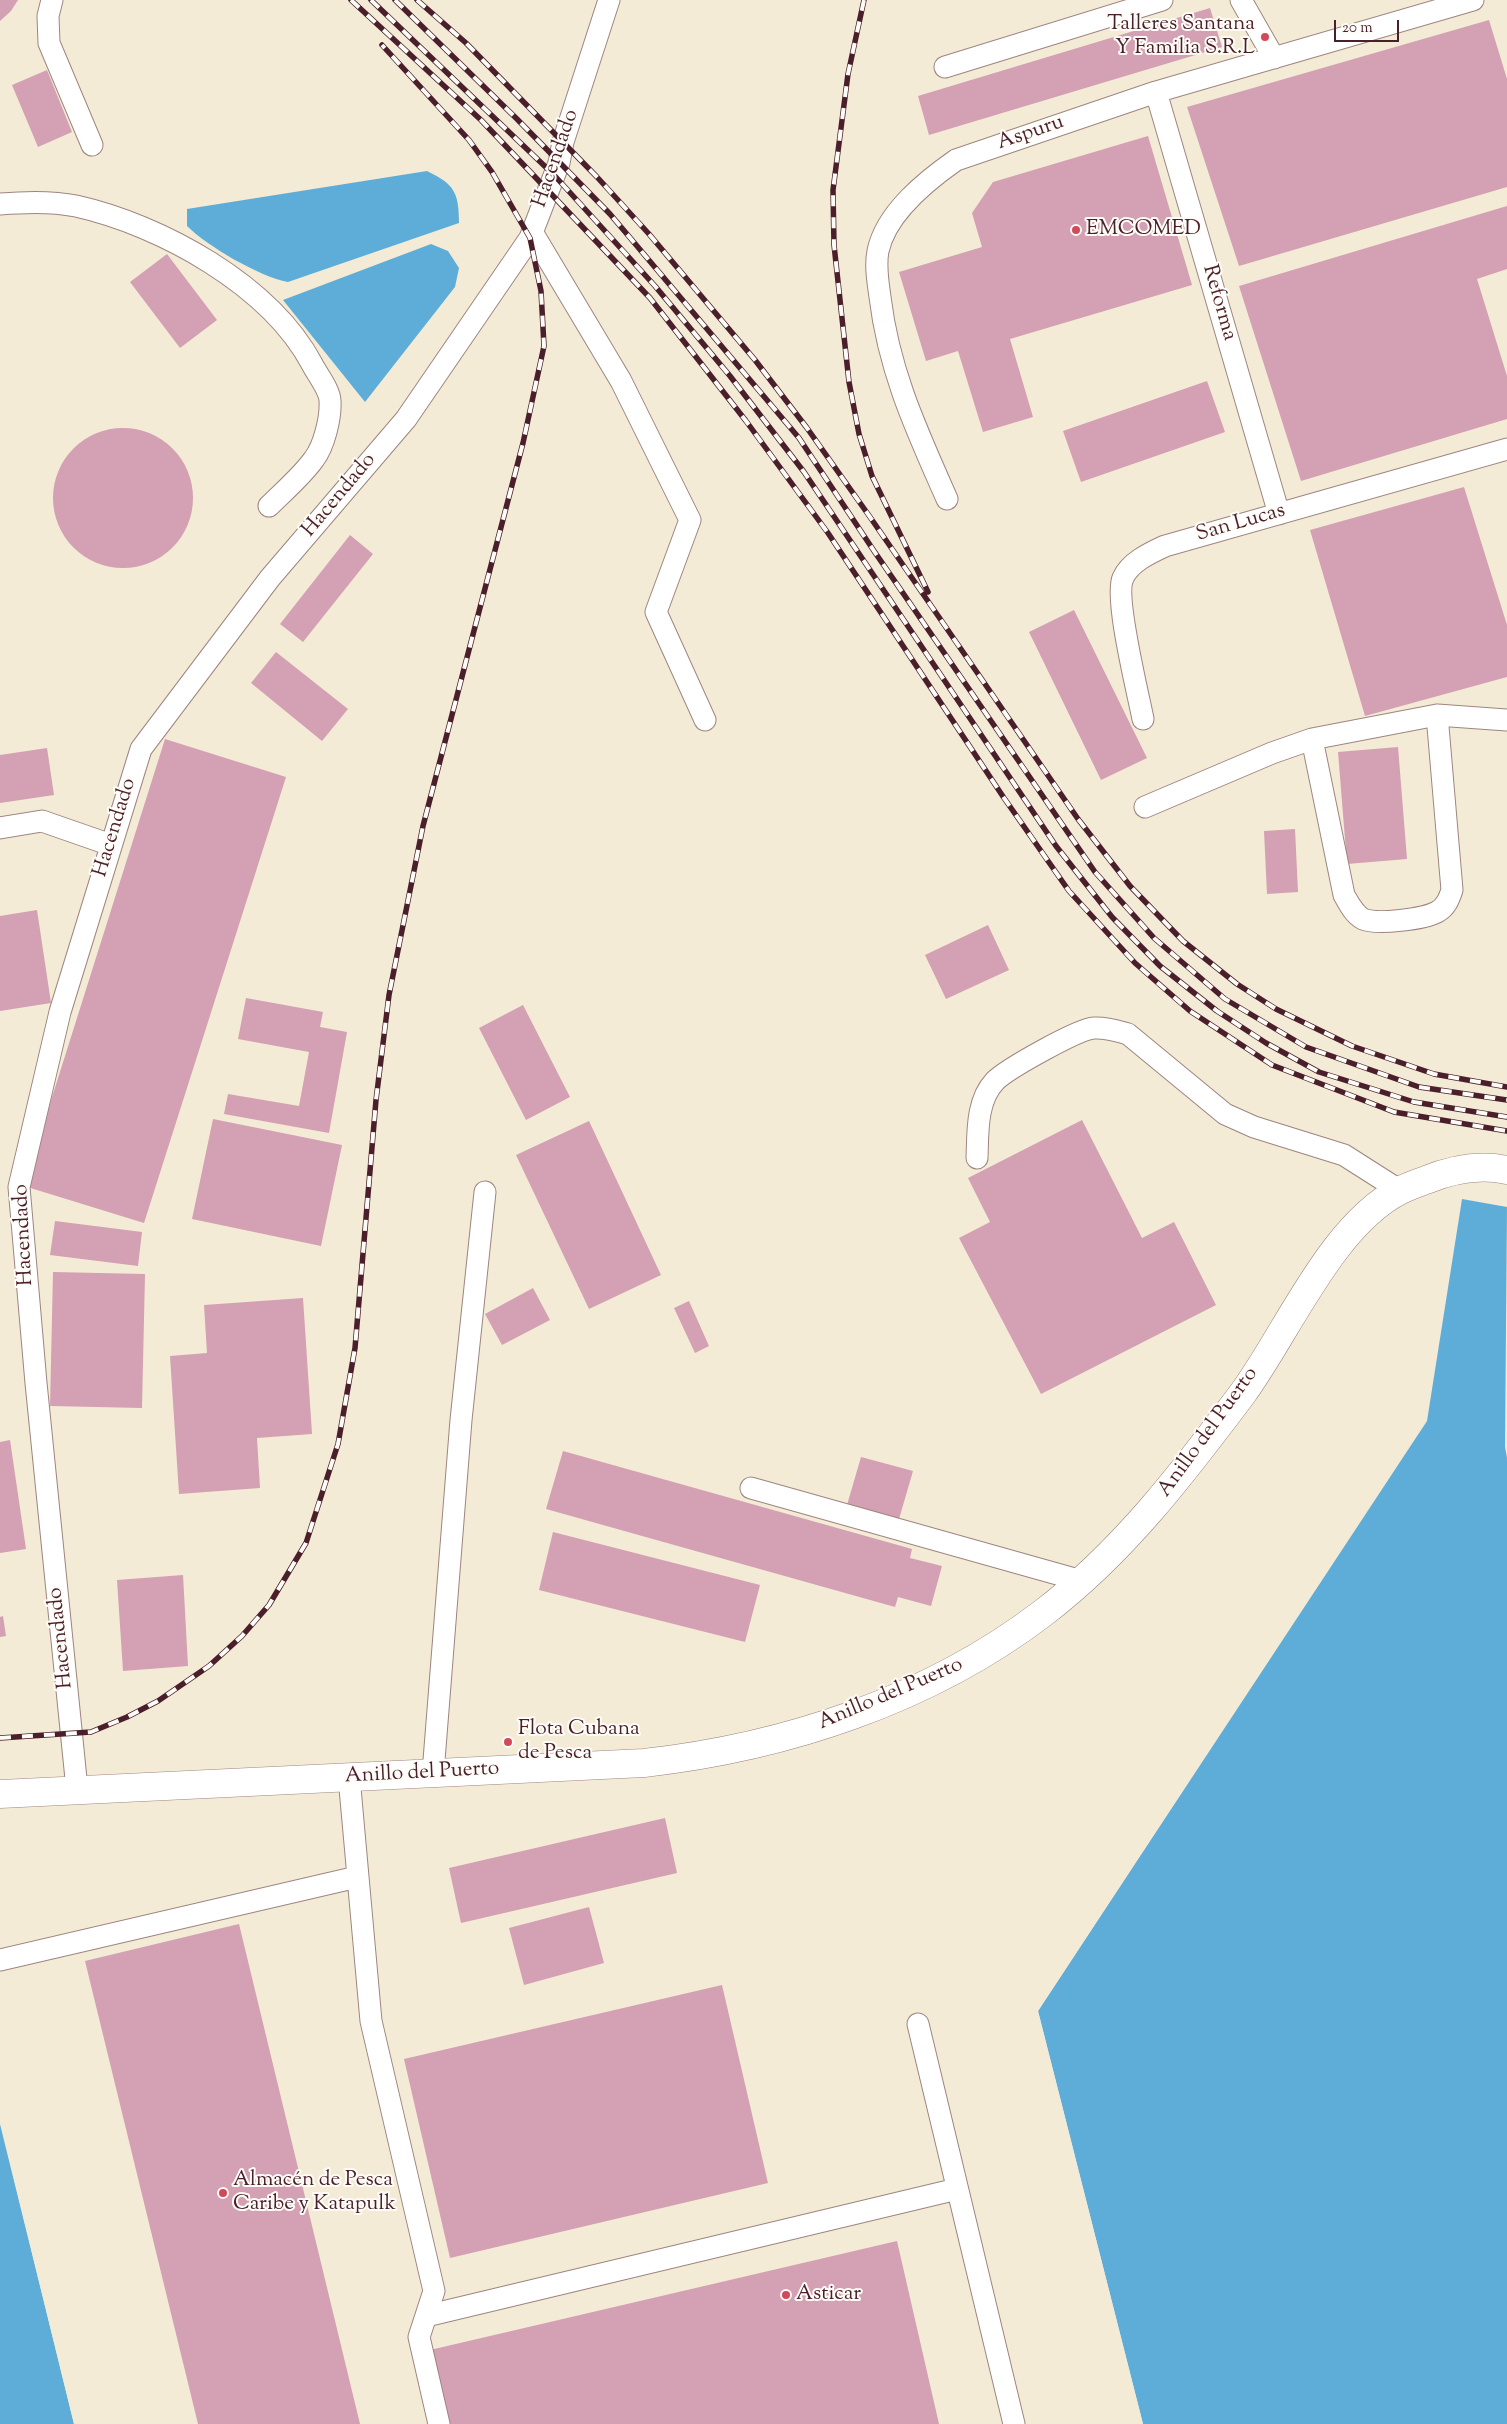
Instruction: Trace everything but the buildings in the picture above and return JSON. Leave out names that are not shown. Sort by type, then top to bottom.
[{"type":"main road","name":"Anillo del Puerto","points":[[0,1794],[644,1763],[698,1757],[743,1748],[831,1723],[921,1687],[987,1652],[1043,1613],[1104,1562],[1152,1511],[1239,1397],[1293,1310],[1341,1243],[1359,1222],[1399,1190],[1440,1174],[1467,1167],[1507,1170]]},
{"type":"street","points":[[52,0],[48,16],[49,43],[92,145]]},
{"type":"street","name":"Hacendado","points":[[77,1789],[36,1383],[19,1187],[60,1012],[141,749],[270,578],[406,419],[532,232],[558,163],[609,0]]},
{"type":"street","points":[[945,67],[1162,0]]},
{"type":"street","points":[[1241,0],[1274,58]]},
{"type":"street","name":"Aspuru","points":[[947,499],[912,420],[893,367],[882,316],[877,275],[878,252],[884,235],[905,203],[930,178],[956,160],[1156,92],[1473,0]]},
{"type":"street","name":"Reforma","points":[[1156,92],[1279,514]]},
{"type":"street","points":[[0,204],[45,203],[75,206],[163,236],[224,270],[275,315],[302,345],[330,400],[325,432],[315,459],[269,506]]},
{"type":"street","points":[[532,232],[621,380],[690,520],[656,612],[705,720]]},
{"type":"street","name":"San Lucas","points":[[1143,719],[1120,599],[1123,578],[1138,560],[1165,546],[1507,449]]},
{"type":"street","points":[[1145,807],[1272,753],[1312,739],[1437,715],[1507,720]]},
{"type":"street","points":[[1312,739],[1344,895],[1351,908],[1363,919],[1376,922],[1424,916],[1438,911],[1448,902],[1452,890],[1437,715]]},
{"type":"street","points":[[0,828],[42,820],[111,845]]},
{"type":"street","points":[[977,1158],[978,1121],[983,1103],[995,1081],[1013,1068],[1072,1036],[1092,1028],[1111,1029],[1128,1034],[1225,1114],[1254,1127],[1344,1155],[1399,1190]]},
{"type":"street","points":[[433,1773],[461,1420],[485,1192]]},
{"type":"street","points":[[751,1488],[1082,1580]]},
{"type":"street","points":[[349,1777],[371,2021],[434,2291],[419,2337],[439,2424]]},
{"type":"street","points":[[0,1960],[357,1877]]},
{"type":"street","points":[[918,2024],[1014,2424]]},
{"type":"street","points":[[426,2316],[957,2189]]},
{"type":"water","points":[[427,171],[443,180],[453,190],[458,204],[459,223],[288,282],[263,274],[234,260],[187,226],[187,209]]},
{"type":"water","points":[[431,244],[448,251],[459,268],[455,287],[365,402],[283,300]]},
{"type":"water","points":[[1462,1199],[1507,1207],[1505,1447],[1507,1458],[1507,2424],[1143,2424],[1038,2011],[1427,1421]]},
{"type":"water","points":[[0,2124],[74,2424],[0,2424]]},
{"type":"pier","points":[[1374,1493],[1377,1495],[1038,2011],[1143,2424],[1141,2424],[1036,2010]]},
{"type":"pier","points":[[0,2122],[2,2123],[77,2424],[74,2424]]},
{"type":"railway","points":[[351,0],[481,120],[650,298],[746,421],[828,533],[1004,798],[1069,891],[1135,963],[1190,1011],[1272,1065],[1394,1112],[1507,1131]]},
{"type":"railway","points":[[371,0],[554,175],[655,286],[730,376],[804,472],[1056,846],[1112,917],[1160,966],[1217,1011],[1266,1043],[1319,1072],[1414,1102],[1507,1117]]},
{"type":"railway","points":[[395,0],[517,119],[610,214],[799,438],[874,551],[1095,872],[1154,938],[1225,999],[1306,1047],[1419,1087],[1507,1100]]},
{"type":"railway","points":[[417,0],[466,43],[597,177],[649,234],[755,360],[807,428],[870,517],[1078,819],[1130,886],[1183,941],[1237,984],[1276,1009],[1352,1046],[1434,1074],[1507,1087]]},
{"type":"railway","points":[[864,0],[848,74],[833,190],[834,245],[849,382],[859,434],[872,476],[928,592]]},
{"type":"railway","points":[[0,1738],[91,1732],[127,1717],[158,1701],[209,1666],[242,1636],[269,1605],[306,1543],[338,1444],[355,1348],[376,1100],[389,995],[423,826],[523,443],[544,346],[541,291],[530,238],[492,172],[469,140],[382,45]]},
{"type":"place","name":"Talleres Santana Y Familia S.R.L","points":[[1265,37]]},
{"type":"place","name":"EMCOMED","points":[[1076,230]]},
{"type":"place","name":"Flota Cubana de Pesca","points":[[508,1742]]},
{"type":"place","name":"Almacén de Pesca Caribe y Katapulk","points":[[223,2193]]},
{"type":"place","name":"Asticar","points":[[786,2295]]}]
